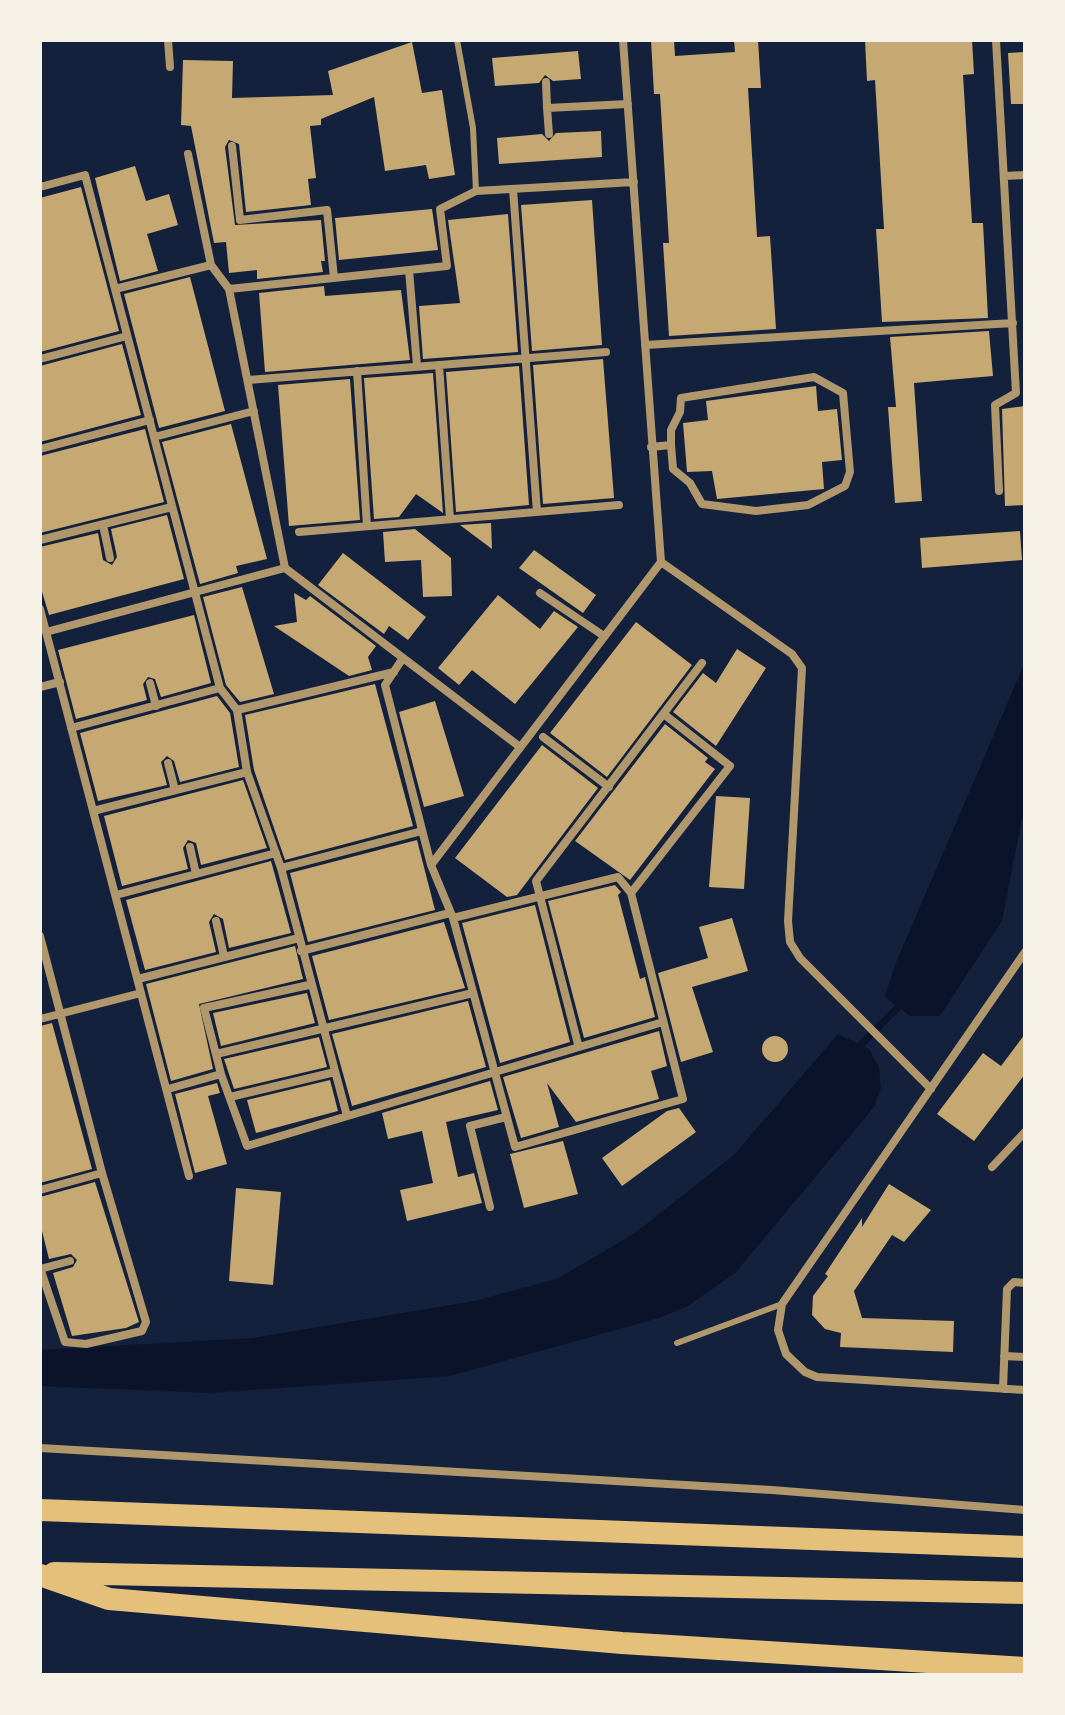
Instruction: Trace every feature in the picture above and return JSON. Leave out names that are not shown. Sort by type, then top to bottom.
[{"type":"highway","points":[[40,1510],[1025,1547]]},
{"type":"highway","points":[[970,1544],[1025,1541]]},
{"type":"highway","points":[[40,1574],[1025,1593]]},
{"type":"highway","points":[[40,1574],[109,1599],[622,1643],[1025,1668]]},
{"type":"highway","points":[[968,1590],[1025,1600]]},
{"type":"street","points":[[168,40],[170,67]]},
{"type":"street","points":[[431,865],[661,562],[623,40]]},
{"type":"street","points":[[996,40],[1016,393],[995,405],[999,491]]},
{"type":"street","points":[[546,82],[549,134]]},
{"type":"street","points":[[547,108],[628,104]]},
{"type":"street","points":[[232,146],[240,220],[327,210],[334,278]]},
{"type":"street","points":[[188,154],[211,265],[229,289],[285,568],[520,747]]},
{"type":"street","points":[[40,187],[85,175],[220,688],[237,710],[247,772],[281,868],[309,985],[347,1116]]},
{"type":"street","points":[[1004,176],[1025,175]]},
{"type":"street","points":[[229,289],[447,266],[440,209],[476,191],[634,182]]},
{"type":"street","points":[[513,189],[537,512]]},
{"type":"street","points":[[115,289],[211,265]]},
{"type":"street","points":[[409,270],[417,366]]},
{"type":"street","points":[[645,345],[1013,323]]},
{"type":"street","points":[[40,359],[127,336]]},
{"type":"street","points":[[248,380],[606,352]]},
{"type":"street","points":[[439,365],[450,519]]},
{"type":"street","points":[[357,371],[367,526]]},
{"type":"street","points":[[814,377],[843,393],[850,472],[845,486],[808,505],[756,511],[702,504],[690,483],[673,469],[671,445],[671,430],[680,412],[681,398],[814,377]]},
{"type":"street","points":[[154,437],[254,411]]},
{"type":"street","points":[[40,449],[150,420]]},
{"type":"street","points":[[651,447],[671,445]]},
{"type":"street","points":[[299,532],[619,505]]},
{"type":"street","points":[[40,540],[172,507]]},
{"type":"street","points":[[103,525],[110,558]]},
{"type":"street","points":[[661,562],[792,654],[802,668],[788,921],[790,942],[800,958],[931,1089]]},
{"type":"street","points":[[46,632],[285,568]]},
{"type":"street","points":[[540,593],[604,636]]},
{"type":"street","points":[[40,609],[189,1176]]},
{"type":"street","points":[[301,951],[451,916],[540,897],[618,877],[631,893],[683,1099],[515,1147],[451,916],[431,865],[385,685],[403,658]]},
{"type":"street","points":[[578,1044],[536,881],[702,663]]},
{"type":"street","points":[[237,710],[394,672]]},
{"type":"street","points":[[40,687],[60,682]]},
{"type":"street","points":[[150,683],[156,706]]},
{"type":"street","points":[[71,728],[220,688]]},
{"type":"street","points":[[631,893],[730,766],[665,715]]},
{"type":"street","points":[[543,737],[609,787]]},
{"type":"street","points":[[168,763],[175,790]]},
{"type":"street","points":[[93,811],[247,772]]},
{"type":"street","points":[[281,868],[422,831]]},
{"type":"street","points":[[190,847],[196,874]]},
{"type":"street","points":[[116,895],[276,853]]},
{"type":"street","points":[[216,921],[224,956]]},
{"type":"street","points":[[40,936],[102,1173],[146,1322],[142,1331],[86,1344],[65,1342],[41,1273],[70,1261]]},
{"type":"street","points":[[138,979],[299,938]]},
{"type":"street","points":[[1025,952],[782,1304],[778,1330],[786,1354],[805,1372],[817,1377],[1025,1390]]},
{"type":"street","points":[[309,985],[204,1008],[221,1074],[247,1146],[578,1044],[663,1022]]},
{"type":"street","points":[[40,1019],[141,993]]},
{"type":"street","points":[[216,1054],[324,1031],[473,993]]},
{"type":"street","points":[[230,1097],[335,1072]]},
{"type":"street","points":[[168,1089],[221,1074]]},
{"type":"street","points":[[490,1207],[470,1126],[506,1117]]},
{"type":"street","points":[[992,1167],[1025,1132]]},
{"type":"street","points":[[40,1190],[102,1173]]},
{"type":"street","points":[[1003,1389],[1007,1289],[1014,1282],[1025,1283]]},
{"type":"street","points":[[1004,1356],[1025,1357]]},
{"type":"street","points":[[40,1448],[772,1490],[1025,1510]]},
{"type":"lane","points":[[457,40],[473,128],[476,191]]},
{"type":"lane","points":[[677,1343],[782,1304]]},
{"type":"water","points":[[1025,662],[1025,803],[1002,921],[940,1016],[910,1016],[885,997],[895,965]]},
{"type":"water","points":[[838,1034],[869,1049],[879,1067],[881,1088],[874,1107],[735,1273],[688,1306],[659,1318],[450,1376],[210,1393],[40,1386],[40,1350],[253,1338],[474,1301],[557,1279],[635,1233],[734,1155]]},
{"type":"building","points":[[651,40],[674,40],[675,56],[735,52],[734,40],[758,40],[761,88],[748,88],[757,237],[770,236],[776,329],[669,336],[663,243],[669,243],[660,94],[654,94]]},
{"type":"building","points":[[865,40],[972,40],[974,74],[963,75],[972,223],[983,223],[988,318],[882,322],[876,229],[884,229],[875,80],[867,81]]},
{"type":"building","points":[[412,42],[422,93],[442,90],[455,175],[429,179],[426,165],[385,171],[374,97],[321,119],[321,125],[310,126],[316,178],[308,179],[311,205],[246,212],[239,144],[229,140],[225,147],[235,225],[321,220],[325,261],[321,261],[323,272],[257,279],[257,270],[229,273],[226,242],[214,243],[191,126],[181,125],[183,60],[233,61],[232,98],[333,95],[328,71]]},
{"type":"building","points":[[578,51],[581,79],[553,81],[545,75],[539,83],[495,86],[492,58]]},
{"type":"building","points":[[1025,52],[1025,104],[1011,104],[1008,53]]},
{"type":"building","points":[[601,131],[602,157],[499,164],[497,138],[542,134],[549,141],[556,133]]},
{"type":"building","points":[[135,166],[146,201],[169,194],[178,225],[147,234],[158,271],[120,281],[95,178]]},
{"type":"building","points":[[81,187],[119,331],[40,352],[40,198]]},
{"type":"building","points":[[592,200],[602,345],[532,351],[521,205]]},
{"type":"building","points":[[432,209],[438,250],[339,260],[335,218]]},
{"type":"building","points":[[508,214],[518,352],[423,359],[419,306],[460,303],[448,220]]},
{"type":"building","points":[[190,277],[225,411],[159,428],[124,294]]},
{"type":"building","points":[[324,286],[325,296],[401,290],[410,360],[265,372],[259,293]]},
{"type":"building","points":[[989,331],[993,376],[914,383],[922,501],[895,503],[888,407],[896,407],[890,337]]},
{"type":"building","points":[[122,344],[141,415],[40,442],[40,366]]},
{"type":"building","points":[[603,359],[614,498],[543,504],[533,365]]},
{"type":"building","points":[[519,366],[529,505],[456,512],[446,372]]},
{"type":"building","points":[[433,373],[443,513],[416,494],[399,517],[374,519],[364,378]]},
{"type":"building","points":[[350,379],[360,520],[289,526],[278,385]]},
{"type":"building","points":[[816,386],[818,411],[837,409],[842,460],[822,462],[824,489],[717,499],[712,471],[687,472],[683,423],[708,420],[706,401]]},
{"type":"building","points":[[1025,406],[1025,505],[1005,506],[1002,409]]},
{"type":"building","points":[[231,424],[267,559],[236,566],[238,573],[200,584],[162,442]]},
{"type":"building","points":[[145,429],[164,502],[40,533],[40,456]]},
{"type":"building","points":[[167,515],[184,579],[49,615],[40,585],[40,547],[98,533],[103,560],[112,565],[117,557],[111,529]]},
{"type":"building","points":[[491,523],[492,549],[460,525]]},
{"type":"building","points":[[415,529],[451,558],[452,596],[423,597],[421,560],[385,562],[383,532]]},
{"type":"building","points":[[1020,531],[1022,560],[922,568],[920,538]]},
{"type":"building","points":[[534,550],[596,595],[583,613],[519,568]]},
{"type":"building","points":[[343,553],[426,617],[408,640],[389,626],[384,634],[318,585]]},
{"type":"building","points":[[242,587],[274,694],[240,702],[226,685],[203,597]]},
{"type":"building","points":[[294,593],[306,600],[310,596],[376,646],[368,657],[372,670],[349,676],[274,626],[297,622]]},
{"type":"building","points":[[498,595],[540,629],[554,611],[578,627],[515,704],[472,670],[459,685],[438,668]]},
{"type":"building","points":[[194,615],[211,683],[161,697],[155,679],[148,677],[143,684],[147,700],[76,719],[58,650]]},
{"type":"building","points":[[636,622],[692,665],[607,777],[550,733]]},
{"type":"building","points":[[737,649],[766,668],[716,746],[673,712],[703,673],[716,683]]},
{"type":"building","points":[[375,684],[413,826],[285,860],[254,770],[245,715]]},
{"type":"building","points":[[217,696],[230,713],[239,767],[180,782],[174,761],[167,756],[161,762],[167,785],[98,801],[80,733]]},
{"type":"building","points":[[435,701],[464,796],[424,807],[399,712]]},
{"type":"building","points":[[665,724],[708,758],[705,762],[715,769],[630,880],[575,841]]},
{"type":"building","points":[[542,745],[598,788],[517,895],[507,897],[455,858]]},
{"type":"building","points":[[243,780],[267,848],[201,865],[196,843],[188,840],[183,848],[188,869],[122,886],[104,816]]},
{"type":"building","points":[[716,796],[750,798],[744,889],[709,887]]},
{"type":"building","points":[[417,840],[435,910],[308,942],[290,873]]},
{"type":"building","points":[[271,861],[291,933],[229,948],[223,919],[214,914],[209,922],[216,952],[145,970],[126,900]]},
{"type":"building","points":[[615,885],[621,892],[618,895],[640,979],[645,977],[655,1017],[584,1038],[548,901]]},
{"type":"building","points":[[535,905],[570,1042],[500,1063],[462,923]]},
{"type":"building","points":[[732,918],[748,971],[692,987],[713,1052],[681,1062],[658,973],[708,958],[699,927]]},
{"type":"building","points":[[444,922],[465,988],[329,1020],[312,956]]},
{"type":"building","points":[[295,946],[303,979],[199,1004],[213,1069],[171,1081],[146,984]]},
{"type":"building","points":[[307,993],[315,1023],[221,1046],[213,1013]]},
{"type":"building","points":[[468,1001],[486,1067],[352,1106],[332,1034]]},
{"type":"building","points":[[52,1023],[92,1169],[40,1183],[40,1026]]},
{"type":"building","points":[[659,1031],[667,1066],[651,1071],[659,1099],[576,1122],[547,1083],[559,1127],[521,1138],[503,1077]]},
{"type":"building","points":[[1025,1034],[1025,1074],[974,1141],[937,1114],[983,1053],[1001,1066]]},
{"type":"building","points":[[775,1036],[784,1040],[788,1049],[784,1058],[775,1062],[766,1058],[762,1049],[766,1040]]},
{"type":"building","points":[[319,1037],[327,1067],[234,1089],[224,1059]]},
{"type":"building","points":[[330,1080],[338,1111],[256,1133],[247,1100]]},
{"type":"building","points":[[490,1081],[498,1110],[446,1122],[458,1177],[474,1173],[482,1203],[407,1221],[400,1190],[433,1183],[422,1131],[388,1139],[382,1113]]},
{"type":"building","points":[[217,1083],[220,1093],[208,1096],[227,1164],[195,1173],[175,1094]]},
{"type":"building","points":[[679,1108],[696,1132],[622,1186],[602,1158],[667,1111]]},
{"type":"building","points":[[563,1141],[578,1194],[524,1208],[510,1154]]},
{"type":"building","points":[[95,1182],[139,1322],[126,1328],[72,1336],[53,1273],[73,1267],[77,1260],[71,1254],[49,1259],[40,1223],[40,1197]]},
{"type":"building","points":[[889,1184],[931,1210],[904,1242],[892,1235],[854,1291],[862,1318],[954,1321],[953,1352],[840,1347],[841,1333],[825,1329],[812,1315],[813,1296],[828,1276],[825,1274],[862,1218],[862,1227]]},
{"type":"building","points":[[236,1188],[281,1192],[273,1285],[229,1281]]},
{"type":"waterway","points":[[855,1051],[902,1003]]}]
